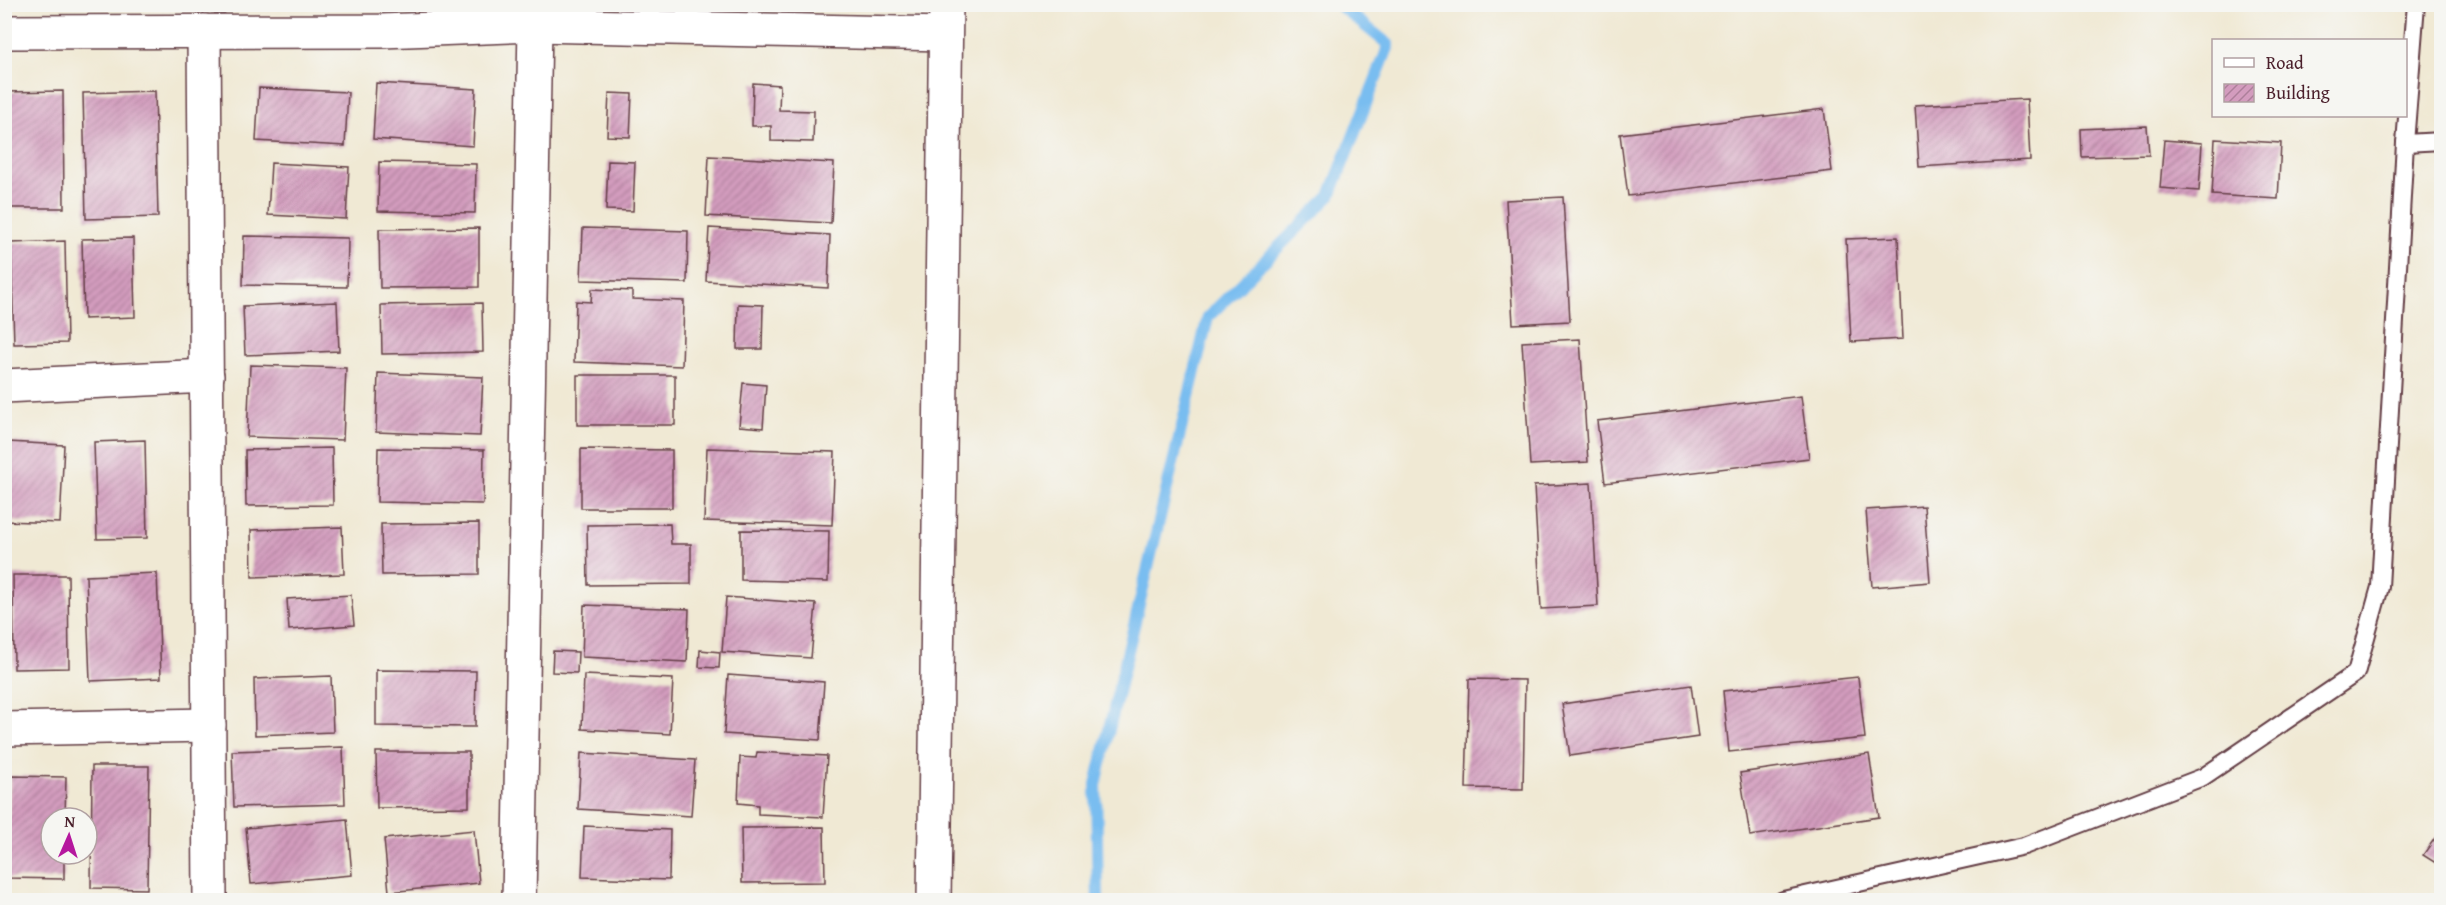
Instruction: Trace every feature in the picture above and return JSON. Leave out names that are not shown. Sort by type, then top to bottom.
[{"type":"street","points":[[4,32],[204,31],[382,18],[535,25],[945,19],[934,900]]},
{"type":"street","points":[[519,900],[535,25]]},
{"type":"street","points":[[204,31],[210,900]]},
{"type":"street","points":[[4,386],[207,376]]},
{"type":"street","points":[[4,729],[209,725]]},
{"type":"lane","points":[[1783,900],[2024,846],[2203,777],[2356,673],[2380,587],[2405,143],[2416,4]]},
{"type":"lane","points":[[2405,143],[2442,141]]},
{"type":"building","points":[[376,83],[476,89],[473,146],[373,139]]},
{"type":"building","points":[[753,83],[780,85],[779,110],[814,111],[813,142],[771,141],[771,126],[752,126]]},
{"type":"building","points":[[259,88],[348,92],[345,146],[256,141]]},
{"type":"building","points":[[63,91],[64,208],[4,208],[4,92]]},
{"type":"building","points":[[155,91],[158,217],[86,219],[83,93]]},
{"type":"building","points":[[609,93],[632,94],[630,137],[607,136]]},
{"type":"building","points":[[2027,99],[2030,160],[1919,167],[1915,105]]},
{"type":"building","points":[[1824,109],[1832,171],[1628,196],[1620,134]]},
{"type":"building","points":[[2147,126],[2149,155],[2082,157],[2081,129]]},
{"type":"building","points":[[2215,139],[2281,143],[2278,199],[2212,195]]},
{"type":"building","points":[[2164,140],[2202,143],[2199,191],[2160,188]]},
{"type":"building","points":[[709,156],[834,163],[831,223],[706,216]]},
{"type":"building","points":[[608,161],[635,162],[633,211],[606,210]]},
{"type":"building","points":[[379,162],[476,164],[475,213],[378,211]]},
{"type":"building","points":[[271,163],[349,167],[346,219],[268,215]]},
{"type":"building","points":[[1563,197],[1570,321],[1513,324],[1506,200]]},
{"type":"building","points":[[479,228],[479,287],[380,288],[379,229]]},
{"type":"building","points":[[583,228],[688,231],[687,283],[581,280]]},
{"type":"building","points":[[709,228],[830,235],[828,288],[706,281]]},
{"type":"building","points":[[244,236],[348,238],[347,287],[243,285]]},
{"type":"building","points":[[1898,237],[1903,339],[1851,342],[1846,239]]},
{"type":"building","points":[[133,238],[135,317],[84,319],[82,239]]},
{"type":"building","points":[[65,241],[67,343],[14,344],[11,243]]},
{"type":"building","points":[[592,289],[632,291],[632,299],[684,301],[682,366],[574,362],[576,301],[591,302]]},
{"type":"building","points":[[337,302],[339,351],[245,355],[243,306]]},
{"type":"building","points":[[482,303],[483,352],[382,354],[381,305]]},
{"type":"building","points":[[738,304],[763,305],[762,349],[737,349]]},
{"type":"building","points":[[1580,339],[1588,462],[1530,465],[1522,342]]},
{"type":"building","points":[[250,365],[346,368],[343,440],[247,437]]},
{"type":"building","points":[[378,373],[483,377],[480,436],[376,432]]},
{"type":"building","points":[[577,375],[675,375],[675,425],[577,425]]},
{"type":"building","points":[[743,383],[766,385],[763,428],[739,426]]},
{"type":"building","points":[[1801,396],[1809,458],[1605,483],[1597,421]]},
{"type":"building","points":[[145,440],[147,538],[97,539],[94,442]]},
{"type":"building","points":[[8,442],[64,445],[60,523],[4,521]]},
{"type":"building","points":[[332,448],[333,505],[246,506],[245,450]]},
{"type":"building","points":[[378,448],[484,450],[483,504],[377,502]]},
{"type":"building","points":[[707,448],[835,452],[832,525],[704,521]]},
{"type":"building","points":[[581,449],[672,450],[672,508],[581,508]]},
{"type":"building","points":[[1591,483],[1598,606],[1541,609],[1534,486]]},
{"type":"building","points":[[1924,506],[1930,582],[1872,587],[1866,510]]},
{"type":"building","points":[[479,523],[479,574],[382,575],[381,524]]},
{"type":"building","points":[[670,524],[671,544],[691,544],[691,584],[588,585],[587,525]]},
{"type":"building","points":[[342,527],[344,574],[252,577],[251,530]]},
{"type":"building","points":[[741,530],[829,531],[828,582],[741,580]]},
{"type":"building","points":[[157,573],[161,678],[90,681],[86,576]]},
{"type":"building","points":[[13,575],[68,575],[69,668],[14,669]]},
{"type":"building","points":[[351,595],[354,625],[289,630],[287,599]]},
{"type":"building","points":[[726,597],[816,604],[811,658],[722,652]]},
{"type":"building","points":[[584,605],[689,609],[687,662],[582,657]]},
{"type":"building","points":[[700,650],[720,652],[719,668],[699,667]]},
{"type":"building","points":[[553,651],[578,652],[577,673],[552,672]]},
{"type":"building","points":[[376,670],[476,671],[475,727],[376,726]]},
{"type":"building","points":[[584,675],[673,679],[670,734],[582,729]]},
{"type":"building","points":[[728,675],[824,682],[820,740],[724,734]]},
{"type":"building","points":[[331,676],[333,732],[255,735],[254,679]]},
{"type":"building","points":[[1858,677],[1865,738],[1729,752],[1723,691]]},
{"type":"building","points":[[1469,679],[1525,680],[1523,789],[1466,788]]},
{"type":"building","points":[[1691,685],[1698,737],[1570,756],[1562,704]]},
{"type":"building","points":[[343,747],[345,804],[234,807],[232,751]]},
{"type":"building","points":[[376,752],[469,752],[469,807],[377,808]]},
{"type":"building","points":[[757,752],[827,756],[823,817],[758,814],[758,805],[738,803],[740,757],[756,758]]},
{"type":"building","points":[[581,753],[695,760],[691,816],[578,809]]},
{"type":"building","points":[[1869,754],[1879,817],[1750,836],[1740,773]]},
{"type":"building","points":[[92,766],[149,766],[147,889],[91,888],[91,866],[99,866],[99,806],[92,806]]},
{"type":"building","points":[[10,776],[66,777],[65,806],[39,806],[39,866],[64,866],[64,879],[7,878]]},
{"type":"building","points":[[347,819],[352,875],[251,884],[246,828]]},
{"type":"building","points":[[584,826],[670,830],[669,880],[582,877]]},
{"type":"building","points":[[824,827],[825,882],[742,883],[741,828]]},
{"type":"building","points":[[2442,828],[2442,867],[2423,855]]},
{"type":"building","points":[[474,830],[479,883],[389,892],[384,839]]},
{"type":"waterway","points":[[1098,900],[1096,784],[1208,317],[1330,196],[1389,45],[1338,4]]}]
